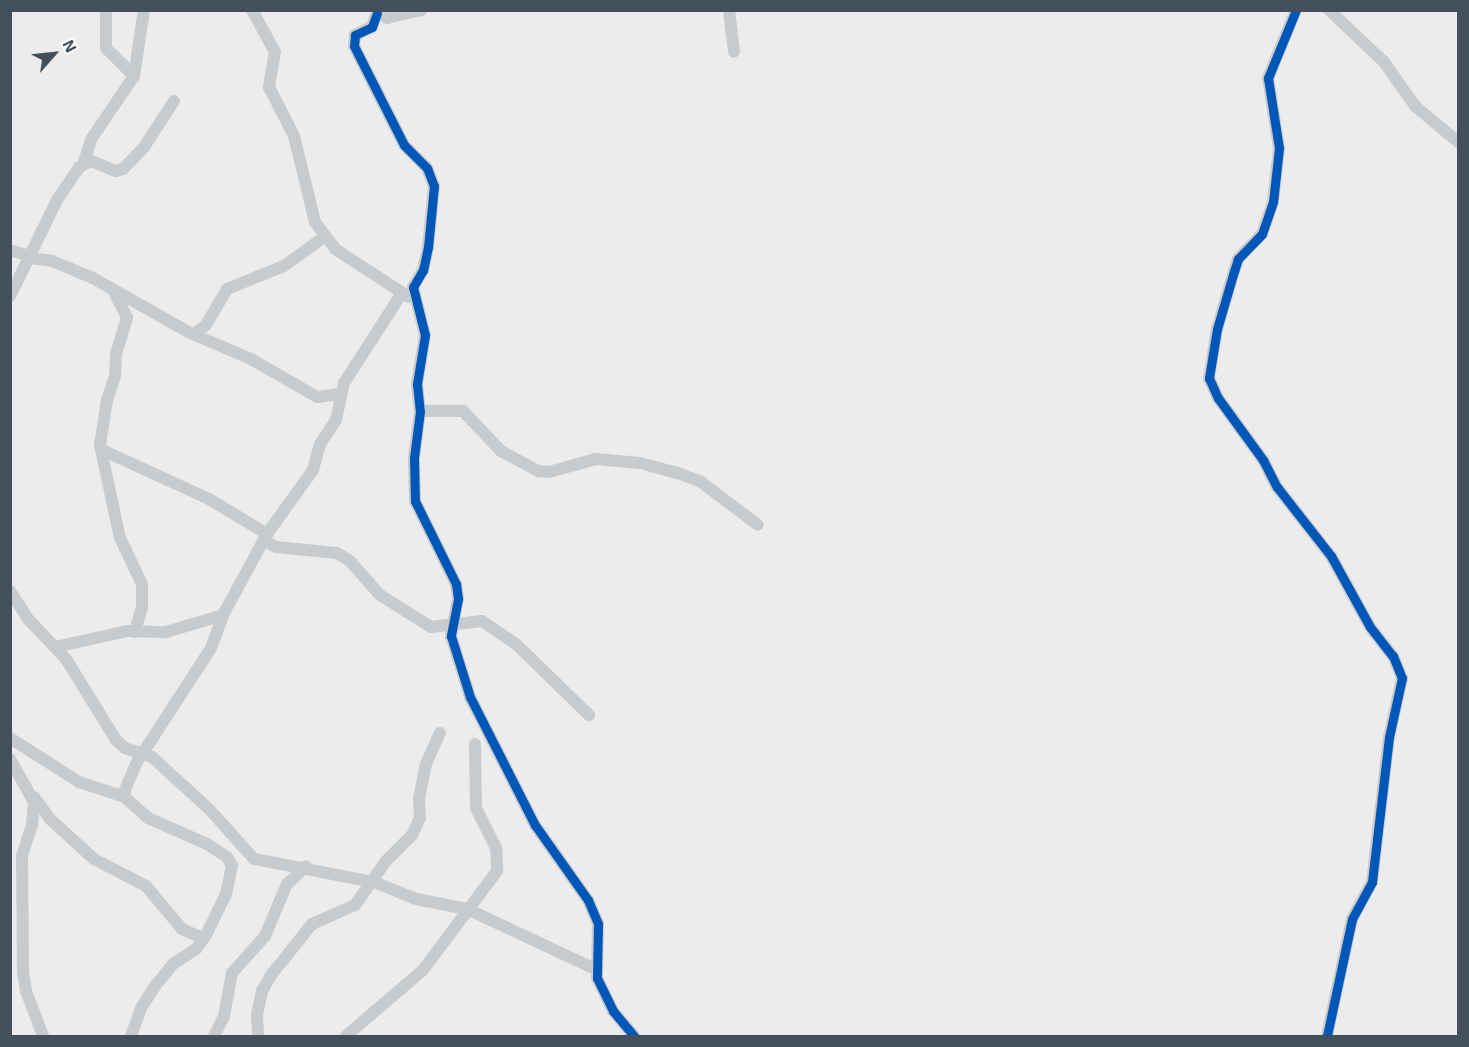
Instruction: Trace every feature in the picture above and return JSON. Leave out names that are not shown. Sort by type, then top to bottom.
[{"type":"street","points":[[106,10],[106,48],[134,76]]},
{"type":"street","points":[[10,296],[57,200],[84,162],[92,138],[134,76],[144,10]]},
{"type":"street","points":[[252,10],[275,52],[269,87],[294,136],[311,210],[324,237],[335,249],[417,302]]},
{"type":"street","points":[[421,10],[392,18],[376,12],[372,27],[355,35],[354,46],[404,145],[425,165],[434,186],[424,267],[413,287],[425,335],[417,384],[420,411],[414,458],[415,501],[456,584],[458,599],[453,623],[453,644],[470,697],[535,825],[572,874],[594,913],[599,933],[595,969],[613,1011],[634,1036]]},
{"type":"street","points":[[729,10],[734,52]]},
{"type":"street","points":[[1296,10],[1268,78],[1280,148],[1273,202],[1262,234],[1238,259],[1233,271],[1217,329],[1209,378],[1218,398],[1263,460],[1277,487],[1331,556],[1370,627],[1393,656],[1402,678],[1389,737],[1372,882],[1352,919],[1327,1036]]},
{"type":"street","points":[[1329,10],[1384,62],[1415,106],[1458,142]]},
{"type":"street","points":[[84,162],[123,169],[144,147],[174,101]]},
{"type":"street","points":[[194,334],[206,325],[228,289],[275,271],[324,237]]},
{"type":"street","points":[[10,250],[68,266],[194,334],[251,359],[317,397],[341,394]]},
{"type":"street","points":[[114,292],[127,318],[105,406],[102,450],[120,538],[142,584],[142,607],[135,632]]},
{"type":"street","points":[[125,797],[142,753],[211,648],[223,615],[266,538],[313,470],[320,444],[336,420],[344,383],[402,293]]},
{"type":"street","points":[[420,411],[463,411],[501,451],[538,471],[549,472],[596,459],[640,463],[678,473],[708,487],[758,525]]},
{"type":"street","points":[[102,450],[209,499],[276,547],[337,553],[350,561],[380,595],[431,627],[473,620],[498,630],[589,715]]},
{"type":"street","points":[[10,591],[29,620],[55,647],[116,740],[152,757],[209,809],[254,859],[306,867],[338,878],[374,882],[416,899],[467,909],[595,969]]},
{"type":"street","points":[[55,647],[135,632],[166,632],[223,615]]},
{"type":"street","points":[[258,1036],[257,1014],[262,991],[272,974],[312,924],[355,905],[417,826],[421,783],[440,733]]},
{"type":"street","points":[[10,738],[79,782],[125,797],[148,818],[228,857],[232,875],[204,939],[196,950],[173,964],[156,986],[141,1008],[131,1036]]},
{"type":"street","points":[[346,1036],[423,970],[467,909],[492,883],[499,861],[476,808],[475,744]]},
{"type":"street","points":[[10,759],[31,794],[50,819],[94,859],[146,886],[182,929],[204,939]]},
{"type":"street","points":[[31,794],[34,813],[22,856],[23,972],[26,991],[43,1036]]},
{"type":"street","points":[[214,1036],[224,1016],[232,973],[265,936],[287,884],[306,867]]},
{"type":"cycle path","points":[[1296,10],[1268,78],[1279,148],[1273,202],[1262,234],[1238,259],[1217,329],[1209,378],[1218,398],[1263,460],[1277,487],[1331,556],[1370,627],[1393,656],[1402,678],[1389,737],[1372,882],[1352,919],[1327,1036]]},
{"type":"cycle path","points":[[377,13],[372,27],[355,35],[354,46],[404,145],[427,168],[434,186],[428,247],[423,270],[413,287],[425,335],[417,384],[420,411],[414,458],[415,501],[456,584],[458,599],[451,636],[470,697],[535,825],[588,900],[598,924],[597,978],[613,1011],[634,1036]]}]
